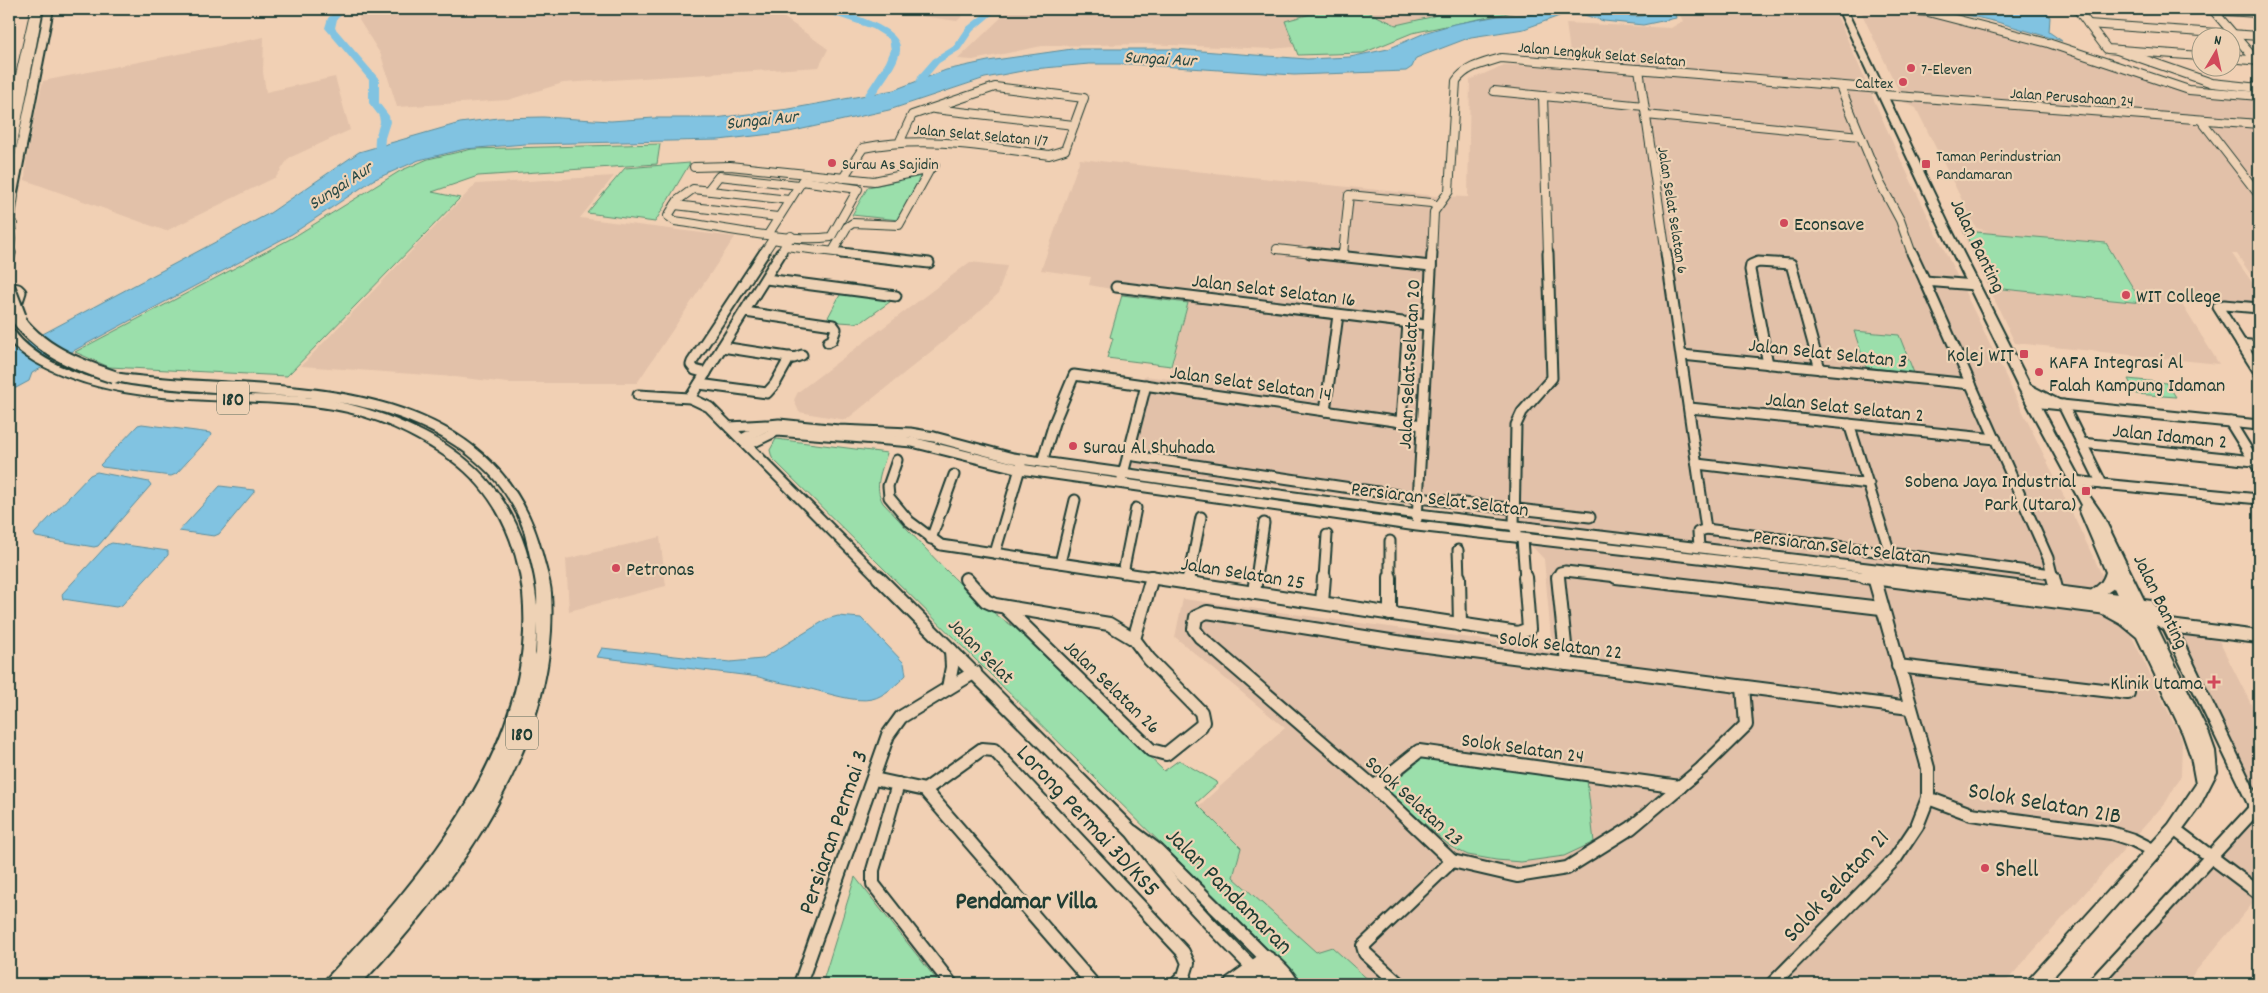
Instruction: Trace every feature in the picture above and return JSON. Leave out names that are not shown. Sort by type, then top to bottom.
[{"type":"main road","points":[[9,159],[39,9]]},
{"type":"main road","points":[[9,208],[50,9]]},
{"type":"main road","name":"Jalan Banting","points":[[1846,11],[1944,223],[2024,387],[2083,497],[2086,513],[2119,572],[2198,726],[2208,751],[2210,772],[2194,802],[2174,829],[2153,850],[2036,984]]},
{"type":"main road","name":"180","points":[[9,305],[27,333],[51,350],[81,366],[114,377],[177,386],[301,392],[361,401],[398,412],[437,428],[466,456],[505,511],[516,531],[526,567],[532,620],[529,654],[522,686],[500,751],[476,803],[417,890],[390,924],[333,984]]},
{"type":"main road","name":"180","points":[[10,335],[37,359],[83,380],[159,395],[286,400],[347,408],[393,422],[489,466],[512,494],[523,513],[535,544],[542,570],[546,604],[546,636],[543,658],[527,719],[513,756],[465,844],[423,902],[350,984]]},
{"type":"main road","points":[[2024,387],[2059,405],[2047,415],[2045,427]]},
{"type":"main road","points":[[2093,597],[2108,587],[2119,572],[2140,591],[2152,615],[2169,626]]},
{"type":"main road","name":"Jalan Banting","points":[[2136,607],[2148,644],[2194,744],[2203,783]]},
{"type":"main road","points":[[2104,608],[2126,620],[2148,644]]},
{"type":"main road","points":[[1233,984],[1265,974]]},
{"type":"main road","name":"Jalan Pandamaran","points":[[1265,974],[1292,984]]},
{"type":"street","points":[[9,124],[34,9]]},
{"type":"street","points":[[9,230],[50,9]]},
{"type":"street","points":[[1895,9],[1928,12],[2048,42],[2190,90],[2259,96]]},
{"type":"street","points":[[2077,9],[2105,49],[2190,55]]},
{"type":"street","points":[[2191,9],[2259,13]]},
{"type":"street","points":[[2212,10],[2228,28]]},
{"type":"street","points":[[2088,24],[2190,31]]},
{"type":"street","points":[[2240,34],[2259,36]]},
{"type":"street","points":[[2240,41],[2258,62]]},
{"type":"street","points":[[2113,50],[2212,83],[2259,88]]},
{"type":"street","name":"Jalan Lengkuk Selat Selatan","points":[[1437,206],[1449,191],[1456,82],[1459,75],[1486,62],[1501,58],[1638,72],[1650,70],[1840,86],[1882,92]]},
{"type":"street","points":[[2240,59],[2258,62]]},
{"type":"street","name":"Jalan Selat Selatan 6","points":[[1638,72],[1690,408],[1706,529]]},
{"type":"street","points":[[1840,86],[1880,183],[1900,220],[1911,252],[2048,558],[2057,592]]},
{"type":"street","points":[[900,141],[912,115],[928,109],[960,100],[992,87],[1084,97],[1074,126],[928,109]]},
{"type":"street","points":[[1494,92],[1543,96],[1860,136]]},
{"type":"street","name":"Jalan Perusahaan 24","points":[[1882,92],[2259,124]]},
{"type":"street","points":[[1543,96],[1552,378],[1522,412],[1516,425],[1514,526],[1521,535],[1546,538],[1557,543]]},
{"type":"street","points":[[2201,120],[2259,195]]},
{"type":"street","name":"Jalan Selat Selatan 1/7","points":[[843,178],[862,150],[900,141],[929,141],[1049,155],[1059,154],[1065,150],[1074,126]]},
{"type":"street","points":[[694,167],[730,166],[803,180],[854,187],[858,190],[831,237],[825,239],[788,241],[769,233],[674,221],[668,216],[674,205],[686,192],[693,189],[789,200]]},
{"type":"street","points":[[708,190],[720,176],[803,180],[843,178],[881,180],[932,167],[901,224],[894,226],[853,223],[847,227],[833,251]]},
{"type":"street","points":[[9,257],[18,175]]},
{"type":"street","points":[[769,233],[803,180]]},
{"type":"street","points":[[1343,256],[1349,195],[1431,203],[1437,206]]},
{"type":"street","points":[[674,205],[778,217]]},
{"type":"street","name":"Jalan Selat Selatan 20","points":[[1417,526],[1434,212],[1437,206]]},
{"type":"street","points":[[706,373],[695,370],[691,365],[692,362],[773,239],[833,251],[929,263]]},
{"type":"street","points":[[690,398],[788,241]]},
{"type":"street","points":[[1277,249],[1431,266]]},
{"type":"street","points":[[1768,364],[1750,270],[1751,265],[1758,262],[1791,264],[1820,369]]},
{"type":"street","points":[[766,279],[896,296]]},
{"type":"street","points":[[1925,281],[1975,285]]},
{"type":"street","points":[[9,286],[18,289],[21,296],[9,309]]},
{"type":"street","points":[[9,286],[27,333]]},
{"type":"street","name":"Jalan Selat Selatan 16","points":[[1116,287],[1427,325]]},
{"type":"street","points":[[2259,308],[2224,305],[2218,307],[2259,372]]},
{"type":"street","points":[[745,312],[834,325],[836,329],[833,338],[828,342]]},
{"type":"street","points":[[1325,411],[1338,314]]},
{"type":"street","points":[[1401,421],[1408,323]]},
{"type":"street","points":[[2241,344],[2259,346]]},
{"type":"street","points":[[722,347],[798,358],[802,355]]},
{"type":"street","name":"Jalan Selat Selatan 3","points":[[1682,355],[1971,384]]},
{"type":"street","points":[[699,384],[767,393],[775,384],[790,357]]},
{"type":"street","name":"Jalan Selat Selatan 14","points":[[1042,462],[1054,423],[1074,375],[1422,425]]},
{"type":"street","points":[[1120,484],[1146,385]]},
{"type":"street","name":"Jalan Selat","points":[[638,395],[690,398],[709,407],[975,672],[1132,832],[1150,857],[1194,907],[1265,974]]},
{"type":"street","points":[[2032,402],[2259,425]]},
{"type":"street","points":[[2059,405],[2082,443],[2102,484]]},
{"type":"street","name":"Jalan Selat Selatan 2","points":[[1690,408],[1996,439]]},
{"type":"street","points":[[2230,422],[2257,465]]},
{"type":"street","points":[[1849,424],[1890,553]]},
{"type":"street","points":[[730,427],[771,429],[760,456]]},
{"type":"street","name":"Persiaran Selat Selatan","points":[[745,442],[771,429],[924,444],[1120,484],[1417,526],[1557,543],[2057,592],[2093,597],[2136,607]]},
{"type":"street","name":"Jalan Idaman 2","points":[[2082,443],[2257,465]]},
{"type":"street","points":[[1128,454],[1418,498],[1590,517]]},
{"type":"street","name":"Jalan Selatan 25","points":[[898,460],[887,489],[888,497],[905,518],[941,545],[1518,634],[1528,629],[1522,539]]},
{"type":"street","name":"Persiaran Selat Selatan","points":[[1022,464],[1042,462],[1418,514],[1699,547],[2104,608],[2136,607]]},
{"type":"street","points":[[995,553],[1022,464]]},
{"type":"street","points":[[1698,464],[1868,484]]},
{"type":"street","points":[[931,539],[954,475]]},
{"type":"street","points":[[2074,481],[2259,500]]},
{"type":"street","points":[[1060,563],[1075,500]]},
{"type":"street","points":[[1123,573],[1136,508]]},
{"type":"street","points":[[1188,583],[1201,517]]},
{"type":"street","points":[[1254,593],[1264,523]]},
{"type":"street","points":[[1699,547],[1698,532],[1706,529],[2052,574]]},
{"type":"street","points":[[1322,603],[1327,535]]},
{"type":"street","points":[[1390,541],[1390,614]]},
{"type":"street","points":[[1458,550],[1460,625]]},
{"type":"street","points":[[1567,664],[1557,580],[1560,572],[1564,571],[1881,608]]},
{"type":"street","name":"Solok Selatan 21","points":[[1772,984],[1895,860],[1917,826],[1928,798],[1928,768],[1872,573]]},
{"type":"street","points":[[966,579],[986,600],[1006,608],[1109,624],[1134,640],[1152,577]]},
{"type":"street","name":"Jalan Selatan 26","points":[[1006,608],[1151,750],[1166,754],[1200,726],[1203,722],[1202,712],[1149,659],[1134,640]]},
{"type":"street","name":"Solok Selatan 22","points":[[1207,612],[1403,644],[1910,708]]},
{"type":"street","name":"Solok Selatan 23","points":[[1207,612],[1196,617],[1194,629],[1200,637],[1374,787],[1452,861],[1517,876],[1567,868],[1631,828],[1680,787],[1746,725],[1743,688]]},
{"type":"street","points":[[2169,626],[2259,638]]},
{"type":"street","points":[[2094,984],[2212,858],[2254,810],[2254,803],[2169,626]]},
{"type":"street","points":[[948,688],[952,667],[951,650]]},
{"type":"street","points":[[1898,666],[2128,694]]},
{"type":"street","name":"Persiaran Permai 3","points":[[800,984],[888,735],[895,724],[919,705],[975,672]]},
{"type":"street","name":"Lorong Permai 3D/KS5","points":[[925,790],[982,749],[994,750],[1183,952],[1188,963],[1184,976],[1176,984]]},
{"type":"street","name":"Solok Selatan 24","points":[[1374,787],[1418,751],[1680,787]]},
{"type":"street","points":[[874,779],[925,790],[1093,984]]},
{"type":"street","points":[[898,784],[873,870],[873,884],[951,984]]},
{"type":"street","name":"Solok Selatan 21B","points":[[1928,798],[1971,814],[2111,833],[2134,840],[2153,850]]},
{"type":"street","points":[[2174,829],[2259,893]]},
{"type":"street","points":[[1399,984],[1365,954],[1363,946],[1452,861]]},
{"type":"shaded area","points":[[361,9],[772,9],[828,49],[819,67],[563,83],[508,100],[397,107],[381,55],[359,20]]},
{"type":"shaded area","points":[[883,9],[970,9],[957,21]]},
{"type":"shaded area","points":[[1010,9],[1453,9],[1357,41],[1272,49],[1144,44],[1042,46],[973,60],[958,59]]},
{"type":"shaded area","points":[[1677,9],[1834,9],[1896,150],[2182,740],[2181,776],[2166,802],[2004,984],[1303,984],[1159,842],[1285,728],[1175,637],[1183,599],[1552,649],[1544,559],[1503,516],[1121,465],[1144,376],[1169,379],[1188,303],[1089,285],[1091,277],[1041,270],[1080,159],[1435,196],[1468,197],[1470,80],[1504,65],[1572,67],[1566,23],[1671,28],[1683,21]]},
{"type":"shaded area","points":[[1865,10],[1929,14],[2046,44],[2181,90],[2259,97],[2259,287],[2237,254],[2232,254],[2259,292],[2259,305],[2178,298],[2219,364],[2015,343],[1961,229],[1988,231],[1976,228],[1916,108],[1904,102],[1862,14]]},
{"type":"shaded area","points":[[264,37],[263,72],[266,92],[335,77],[350,130],[289,158],[276,177],[166,231],[25,180],[26,162],[34,118],[43,81]]},
{"type":"shaded area","points":[[614,176],[580,218],[735,237],[637,383],[508,383],[455,377],[301,366],[476,184]]},
{"type":"shaded area","points":[[970,262],[1007,266],[998,294],[969,321],[846,420],[799,412],[794,400],[798,392]]},
{"type":"shaded area","points":[[660,537],[666,586],[569,611],[566,559]]},
{"type":"shaded area","points":[[2174,629],[2216,635],[2259,720],[2259,896],[2185,984],[2101,984],[2258,812]]},
{"type":"green space","points":[[1329,9],[1369,9],[1366,11],[1396,25],[1431,17],[1449,9],[1527,9],[1412,33],[1363,53],[1298,55],[1285,21]]},
{"type":"green space","points":[[660,144],[657,164],[478,176],[432,192],[460,198],[287,376],[109,367],[75,352],[292,238],[400,171],[428,159],[472,149]]},
{"type":"green space","points":[[690,163],[655,222],[587,213],[625,168]]},
{"type":"green space","points":[[922,176],[899,220],[852,215],[868,187]]},
{"type":"green space","points":[[1964,231],[2106,243],[2142,303],[1993,288]]},
{"type":"green space","points":[[841,293],[894,299],[863,321],[854,323],[826,321]]},
{"type":"green space","points":[[1122,295],[1188,303],[1171,366],[1107,358],[1113,338],[1110,337]]},
{"type":"green space","points":[[1854,331],[1899,335],[1914,373],[1866,367]]},
{"type":"green space","points":[[2128,379],[2167,383],[2176,397],[2136,394]]},
{"type":"green space","points":[[776,439],[887,453],[879,484],[880,497],[883,503],[961,585],[1014,627],[1164,771],[1179,760],[1218,783],[1196,803],[1241,848],[1233,877],[1316,952],[1332,947],[1373,984],[1303,984],[772,458],[770,450]]},
{"type":"green space","points":[[1424,757],[1587,780],[1594,842],[1564,856],[1521,862],[1468,855],[1451,847],[1385,789]]},
{"type":"green space","points":[[855,877],[940,984],[822,984]]},
{"type":"water","name":"Sungai Aur","points":[[1593,8],[1628,16],[1643,16],[1656,9],[1674,9],[1676,18],[1643,25],[1604,21],[1584,15],[1562,15],[1524,29],[1471,37],[1416,58],[1412,67],[1406,71],[1294,75],[1130,64],[1089,64],[1033,69],[985,78],[889,110],[789,132],[719,140],[525,144],[465,149],[419,160],[373,180],[292,234],[32,373],[29,381],[16,388],[9,389],[9,352],[270,213],[359,152],[460,123],[498,118],[543,117],[611,121],[654,118],[715,118],[789,109],[894,90],[946,70],[988,61],[1072,49],[1175,49],[1307,59],[1350,57],[1388,49],[1427,32],[1454,24],[1498,16],[1529,15],[1547,9]]},
{"type":"water","points":[[1941,9],[2045,9],[2050,17],[2049,32],[2062,41],[1997,22]]},
{"type":"water","points":[[138,425],[211,433],[212,435],[176,474],[171,476],[102,467],[100,465]]},
{"type":"water","points":[[97,472],[149,482],[151,485],[98,546],[94,547],[36,537],[34,534],[90,475]]},
{"type":"water","points":[[220,486],[254,490],[254,492],[219,534],[214,536],[179,531]]},
{"type":"water","points":[[112,543],[168,551],[168,555],[122,605],[116,607],[63,599],[62,594],[107,545]]},
{"type":"water","points":[[838,616],[861,618],[904,663],[906,675],[881,696],[865,700],[850,699],[759,677],[597,657],[602,648],[730,662],[762,659],[827,619]]},
{"type":"waterway","points":[[343,9],[333,18],[330,28],[362,68],[374,79],[374,103],[384,116],[385,122],[380,138],[379,160]]},
{"type":"waterway","points":[[827,9],[877,27],[893,38],[896,50],[891,62],[865,102]]},
{"type":"waterway","points":[[919,87],[924,75],[936,61],[957,48],[970,29],[995,9]]},
{"type":"place","name":"7-Eleven","points":[[1911,68]]},
{"type":"place","name":"Caltex","points":[[1903,82]]},
{"type":"place","name":"Surau As Sajidin","points":[[832,163]]},
{"type":"place","name":"Taman Perindustrian Pandamaran","points":[[1926,164]]},
{"type":"place","name":"Econsave","points":[[1784,223]]},
{"type":"place","name":"WIT College","points":[[2126,295]]},
{"type":"place","name":"Kolej WIT","points":[[2024,354]]},
{"type":"place","name":"KAFA Integrasi Al Falah Kampung Idaman","points":[[2039,372]]},
{"type":"place","name":"Surau Al Shuhada","points":[[1073,446]]},
{"type":"place","name":"Sobena Jaya Industrial Park (Utara)","points":[[2086,491]]},
{"type":"place","name":"Petronas","points":[[616,568]]},
{"type":"place","name":"Klinik Utama","points":[[2214,682]]},
{"type":"place","name":"Shell","points":[[1985,868]]},
{"type":"district","name":"Pendamar Villa","points":[[1026,899]]}]
